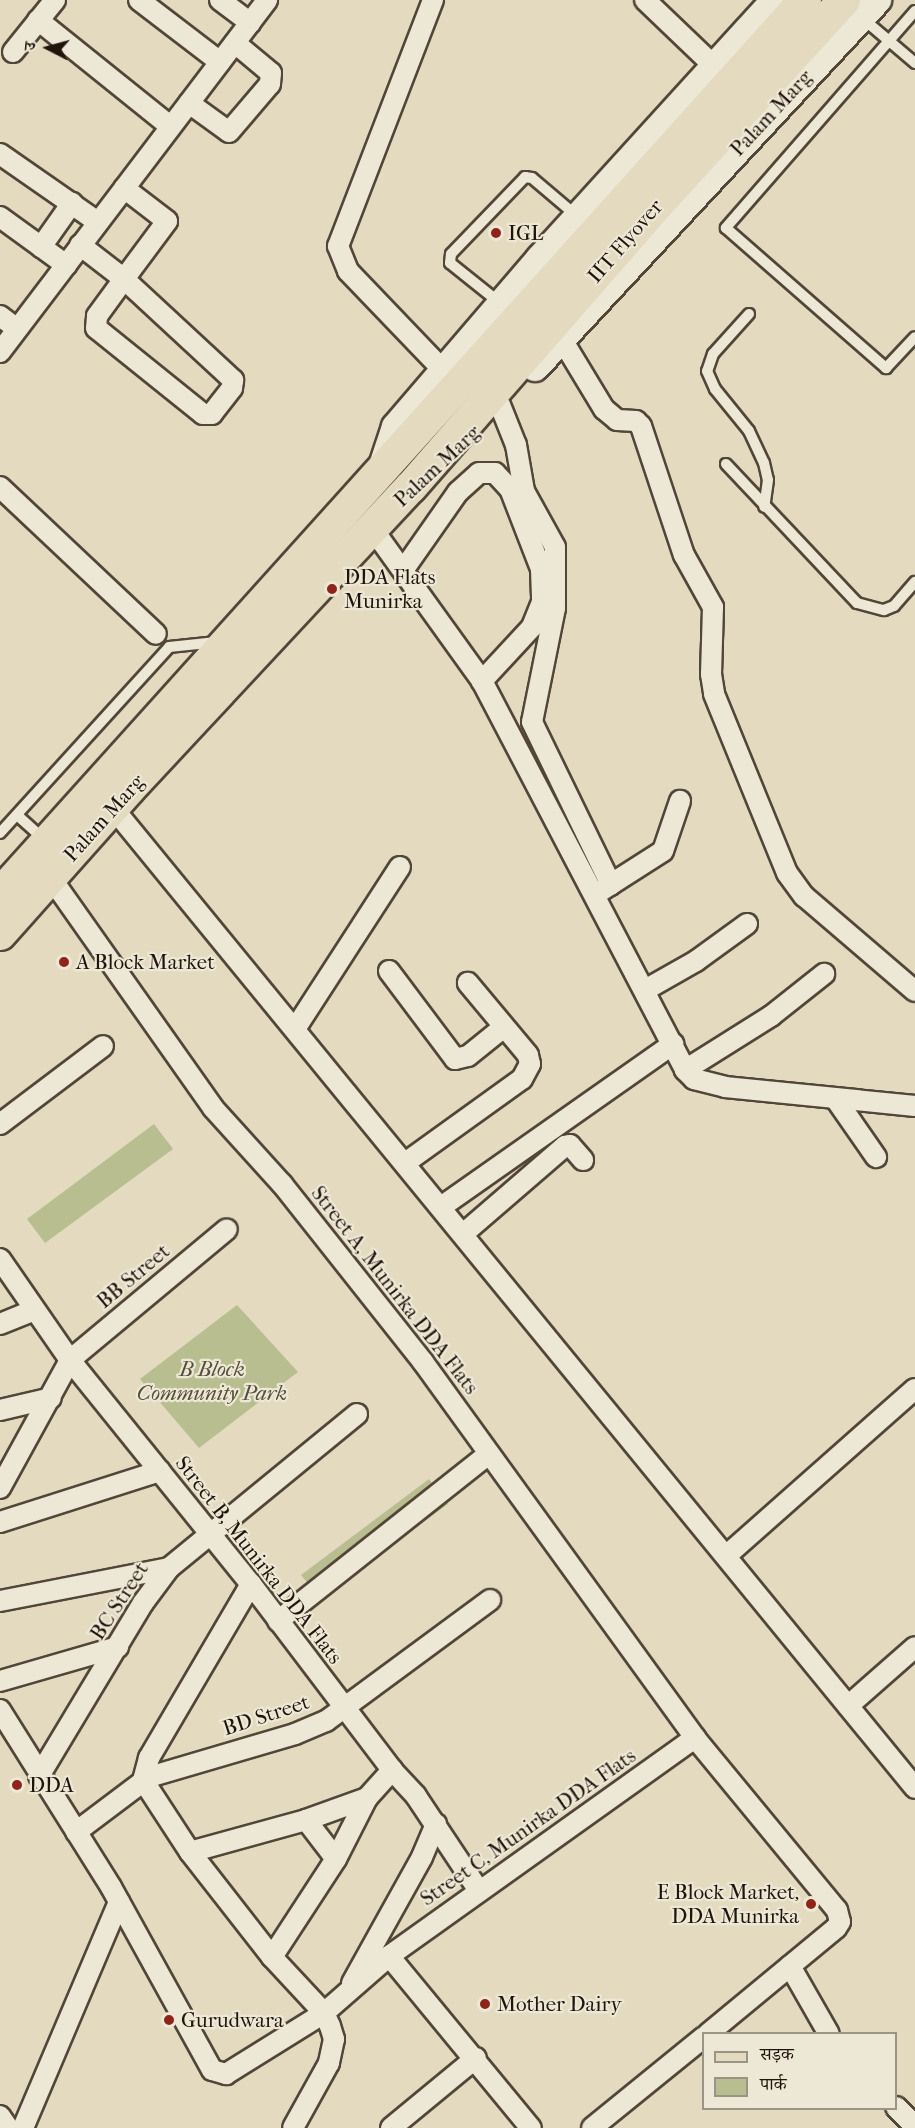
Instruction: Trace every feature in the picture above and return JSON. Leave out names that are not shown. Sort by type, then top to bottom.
[{"type":"main road","name":"IIT Flyover","points":[[411,487],[497,365],[805,0]]},
{"type":"main road","name":"Palam Marg","points":[[0,894],[382,469],[396,427],[501,304],[770,3]]},
{"type":"main road","name":"Palam Marg","points":[[0,934],[113,808],[372,528],[411,487],[441,468],[500,405],[861,6]]},
{"type":"main road","name":"IIT Flyover","points":[[382,469],[497,365],[861,6]]},
{"type":"street","points":[[13,51],[55,0]]},
{"type":"street","points":[[139,0],[220,62]]},
{"type":"street","points":[[220,0],[250,23]]},
{"type":"street","points":[[0,352],[267,0]]},
{"type":"street","points":[[434,0],[338,246],[348,271],[444,371]]},
{"type":"street","points":[[645,0],[715,67]]},
{"type":"street","points":[[38,20],[170,126]]},
{"type":"street","points":[[189,103],[230,132],[270,84],[271,73],[235,43]]},
{"type":"street","points":[[0,154],[98,222]]},
{"type":"street","points":[[80,245],[124,279],[234,382],[212,414],[203,414],[98,331],[97,316],[124,279],[167,221],[124,188]]},
{"type":"street","points":[[41,247],[72,203]]},
{"type":"street","points":[[0,217],[66,265]]},
{"type":"street","points":[[0,316],[17,329]]},
{"type":"street","points":[[561,338],[603,409],[617,420],[636,421],[641,426],[684,555],[713,607],[711,674],[714,694],[787,873],[804,896],[915,991]]},
{"type":"street","points":[[500,405],[516,445],[527,500],[555,547],[555,608],[532,722],[645,990],[685,1070],[694,1079],[716,1085],[915,1106]]},
{"type":"street","points":[[404,569],[458,492],[479,473],[495,473],[510,489],[542,569],[542,602],[532,627],[482,681]]},
{"type":"street","points":[[0,487],[156,634]]},
{"type":"street","points":[[372,528],[404,569],[482,681],[603,889]]},
{"type":"street","points":[[603,889],[663,851],[680,801]]},
{"type":"street","points":[[113,808],[915,1788]]},
{"type":"street","points":[[295,1029],[399,867]]},
{"type":"street","name":"Street A, Munirka DDA Flats","points":[[51,878],[213,1108],[289,1193],[423,1362],[695,1738],[805,1868],[840,1916],[836,1928],[790,1966]]},
{"type":"street","points":[[645,990],[696,961],[747,924]]},
{"type":"street","points":[[389,971],[455,1059],[468,1056],[504,1027]]},
{"type":"street","points":[[685,1070],[771,1016],[824,974]]},
{"type":"street","points":[[405,1163],[526,1072],[528,1055],[468,983]]},
{"type":"street","points":[[441,1207],[673,1044]]},
{"type":"street","points":[[0,1124],[103,1046]]},
{"type":"street","points":[[835,1098],[876,1157]]},
{"type":"street","points":[[463,1234],[565,1146],[570,1145],[583,1160]]},
{"type":"street","name":"BB Street","points":[[70,1360],[227,1229]]},
{"type":"street","name":"Street B, Munirka DDA Flats","points":[[0,1259],[70,1360],[251,1584],[343,1708],[436,1824],[479,1891]]},
{"type":"street","points":[[0,1324],[34,1310]]},
{"type":"street","points":[[1,1482],[51,1398],[70,1360]]},
{"type":"street","points":[[726,1556],[915,1389]]},
{"type":"street","points":[[0,1410],[51,1398]]},
{"type":"street","name":"BC Street","points":[[39,1776],[143,1603],[169,1568],[208,1533],[357,1414]]},
{"type":"street","points":[[279,1621],[489,1454]]},
{"type":"street","points":[[0,1522],[160,1471]]},
{"type":"street","points":[[0,1601],[169,1568]]},
{"type":"street","points":[[251,1584],[149,1758],[143,1780],[190,1852],[272,1957],[324,2013],[334,2039],[333,2051],[293,2128]]},
{"type":"street","name":"BD Street","points":[[76,1832],[98,1818],[143,1780],[295,1734],[343,1708],[490,1600]]},
{"type":"street","points":[[0,1681],[118,1647]]},
{"type":"street","points":[[848,1706],[915,1647]]},
{"type":"street","name":"Street C, Munirka DDA Flats","points":[[0,1710],[119,1902],[212,2070],[226,2074],[324,2013],[389,1956],[695,1738]]},
{"type":"street","points":[[272,1957],[336,1859],[367,1798],[392,1770]]},
{"type":"street","points":[[190,1852],[306,1820],[367,1798]]},
{"type":"street","points":[[306,1820],[336,1859]]},
{"type":"street","points":[[347,1992],[422,1857],[436,1824]]},
{"type":"street","points":[[23,2128],[119,1902]]},
{"type":"street","points":[[389,1956],[476,2058],[531,2128]]},
{"type":"street","points":[[710,2032],[790,1966],[827,2032]]},
{"type":"street","points":[[592,2128],[702,2039]]},
{"type":"street","points":[[391,2128],[476,2058]]},
{"type":"street","points":[[897,2108],[915,2126]]},
{"type":"street","points":[[0,2116],[8,2128]]},
{"type":"lane","points":[[861,6],[888,40],[915,63]]},
{"type":"lane","points":[[915,11],[726,228],[886,368],[915,337]]},
{"type":"lane","points":[[501,304],[450,263],[451,254],[525,177],[532,178],[578,218]]},
{"type":"lane","points":[[750,314],[708,360],[707,371],[714,389],[754,441],[768,480],[765,507]]},
{"type":"lane","points":[[726,464],[857,603],[884,610],[894,606],[915,582]]},
{"type":"lane","points":[[0,833],[170,647],[230,640]]},
{"type":"lane","points":[[17,815],[47,842]]},
{"type":"green space","points":[[154,1124],[173,1149],[45,1243],[27,1219]]},
{"type":"green space","name":"B Block Community Park","points":[[237,1305],[298,1372],[199,1448],[140,1379]]},
{"type":"green space","points":[[429,1479],[448,1504],[320,1598],[301,1575]]},
{"type":"place","name":"IGL","points":[[496,233]]},
{"type":"place","name":"DDA Flats Munirka","points":[[332,589]]},
{"type":"place","name":"A Block Market","points":[[64,962]]},
{"type":"place","name":"DDA","points":[[17,1785]]},
{"type":"place","name":"E Block Market, DDA Munirka","points":[[811,1904]]},
{"type":"place","name":"Mother Dairy","points":[[485,2004]]},
{"type":"place","name":"Gurudwara","points":[[169,2020]]}]
